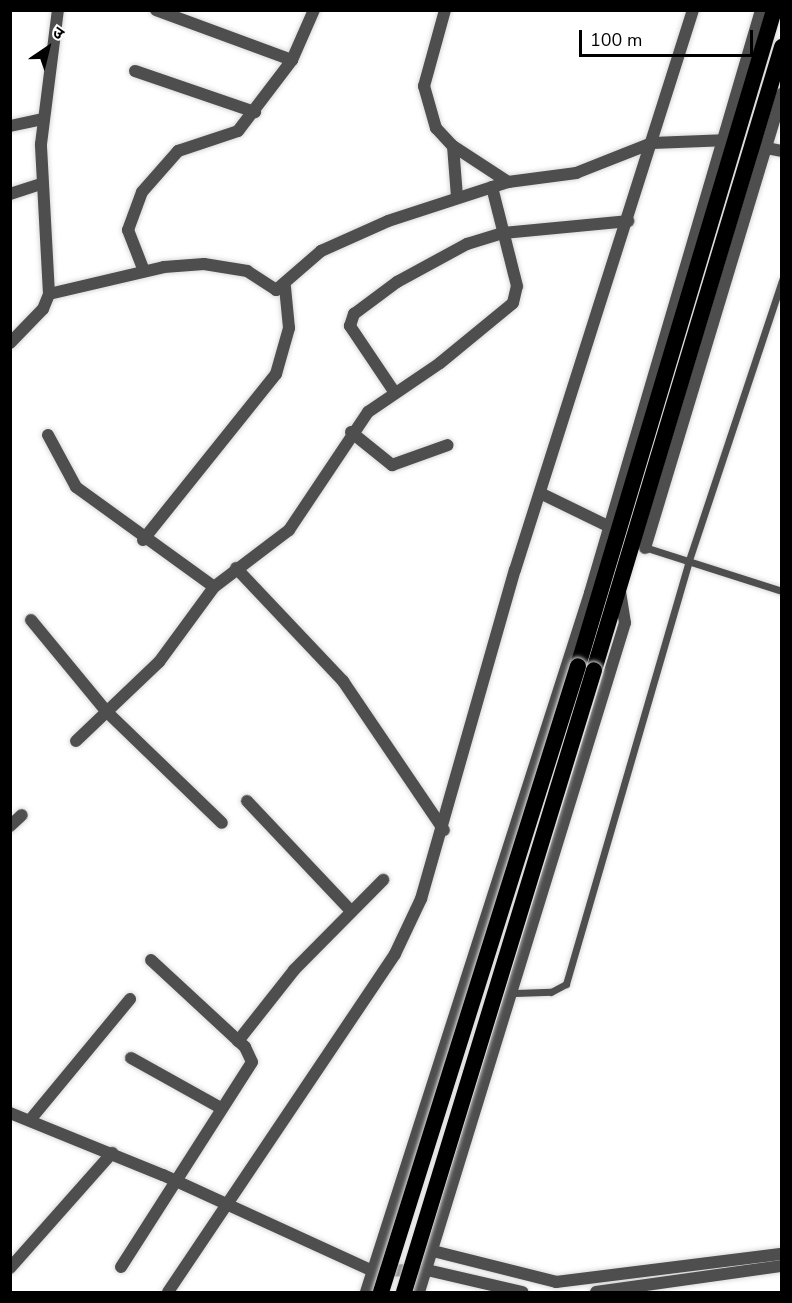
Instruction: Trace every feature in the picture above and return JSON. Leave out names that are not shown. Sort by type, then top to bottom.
[{"type":"highway","points":[[404,1293],[586,668],[611,527],[728,139],[774,10]]},
{"type":"highway","points":[[381,1293],[586,668],[618,583],[638,545],[759,146],[782,47]]},
{"type":"street","points":[[10,343],[43,309],[49,294],[40,184],[42,119],[58,10]]},
{"type":"street","points":[[156,10],[292,60]]},
{"type":"street","points":[[144,271],[128,230],[142,192],[178,151],[238,131],[255,112],[292,60],[314,10]]},
{"type":"street","points":[[445,10],[424,86],[436,128],[453,146],[508,182]]},
{"type":"street","points":[[168,1293],[395,954],[444,830],[540,493],[693,10]]},
{"type":"street","points":[[49,294],[144,271],[228,267],[247,271],[268,288],[285,286],[321,251],[457,197],[508,182],[576,173],[652,143],[728,139],[761,10]]},
{"type":"street","points":[[135,71],[255,112]]},
{"type":"street","points":[[782,93],[759,146],[782,151]]},
{"type":"street","points":[[10,126],[42,119]]},
{"type":"street","points":[[453,146],[457,197]]},
{"type":"street","points":[[10,194],[40,184]]},
{"type":"street","points":[[76,741],[159,662],[214,587],[236,568],[289,530],[351,432],[395,393],[513,303],[518,286],[492,187]]},
{"type":"street","points":[[395,393],[350,326],[354,314],[397,282],[467,244],[504,233],[628,221]]},
{"type":"street","points":[[143,540],[276,375],[289,328],[285,286]]},
{"type":"street","points":[[351,432],[392,465],[448,445]]},
{"type":"street","points":[[48,435],[70,481],[143,540],[214,587]]},
{"type":"street","points":[[366,1293],[611,527],[540,493]]},
{"type":"street","points":[[236,568],[343,681],[444,830]]},
{"type":"street","points":[[419,1293],[515,993],[625,623],[618,583]]},
{"type":"street","points":[[31,620],[106,711],[222,823]]},
{"type":"street","points":[[247,801],[349,909]]},
{"type":"street","points":[[10,826],[22,815]]},
{"type":"street","points":[[238,1041],[349,909],[383,880]]},
{"type":"street","points":[[121,1267],[180,1183],[221,1108],[252,1062],[238,1041],[152,960]]},
{"type":"street","points":[[30,1120],[130,999]]},
{"type":"street","points":[[131,1058],[221,1108]]},
{"type":"street","points":[[10,1113],[112,1153],[373,1271],[427,1269],[522,1293]]},
{"type":"street","points":[[10,1269],[112,1153]]},
{"type":"street","points":[[433,1251],[558,1287],[782,1254]]},
{"type":"street","points":[[596,1293],[782,1266]]},
{"type":"lane","points":[[728,139],[759,146]]},
{"type":"lane","points":[[515,993],[551,992],[566,984],[688,562],[782,280]]},
{"type":"lane","points":[[638,545],[782,591]]}]
